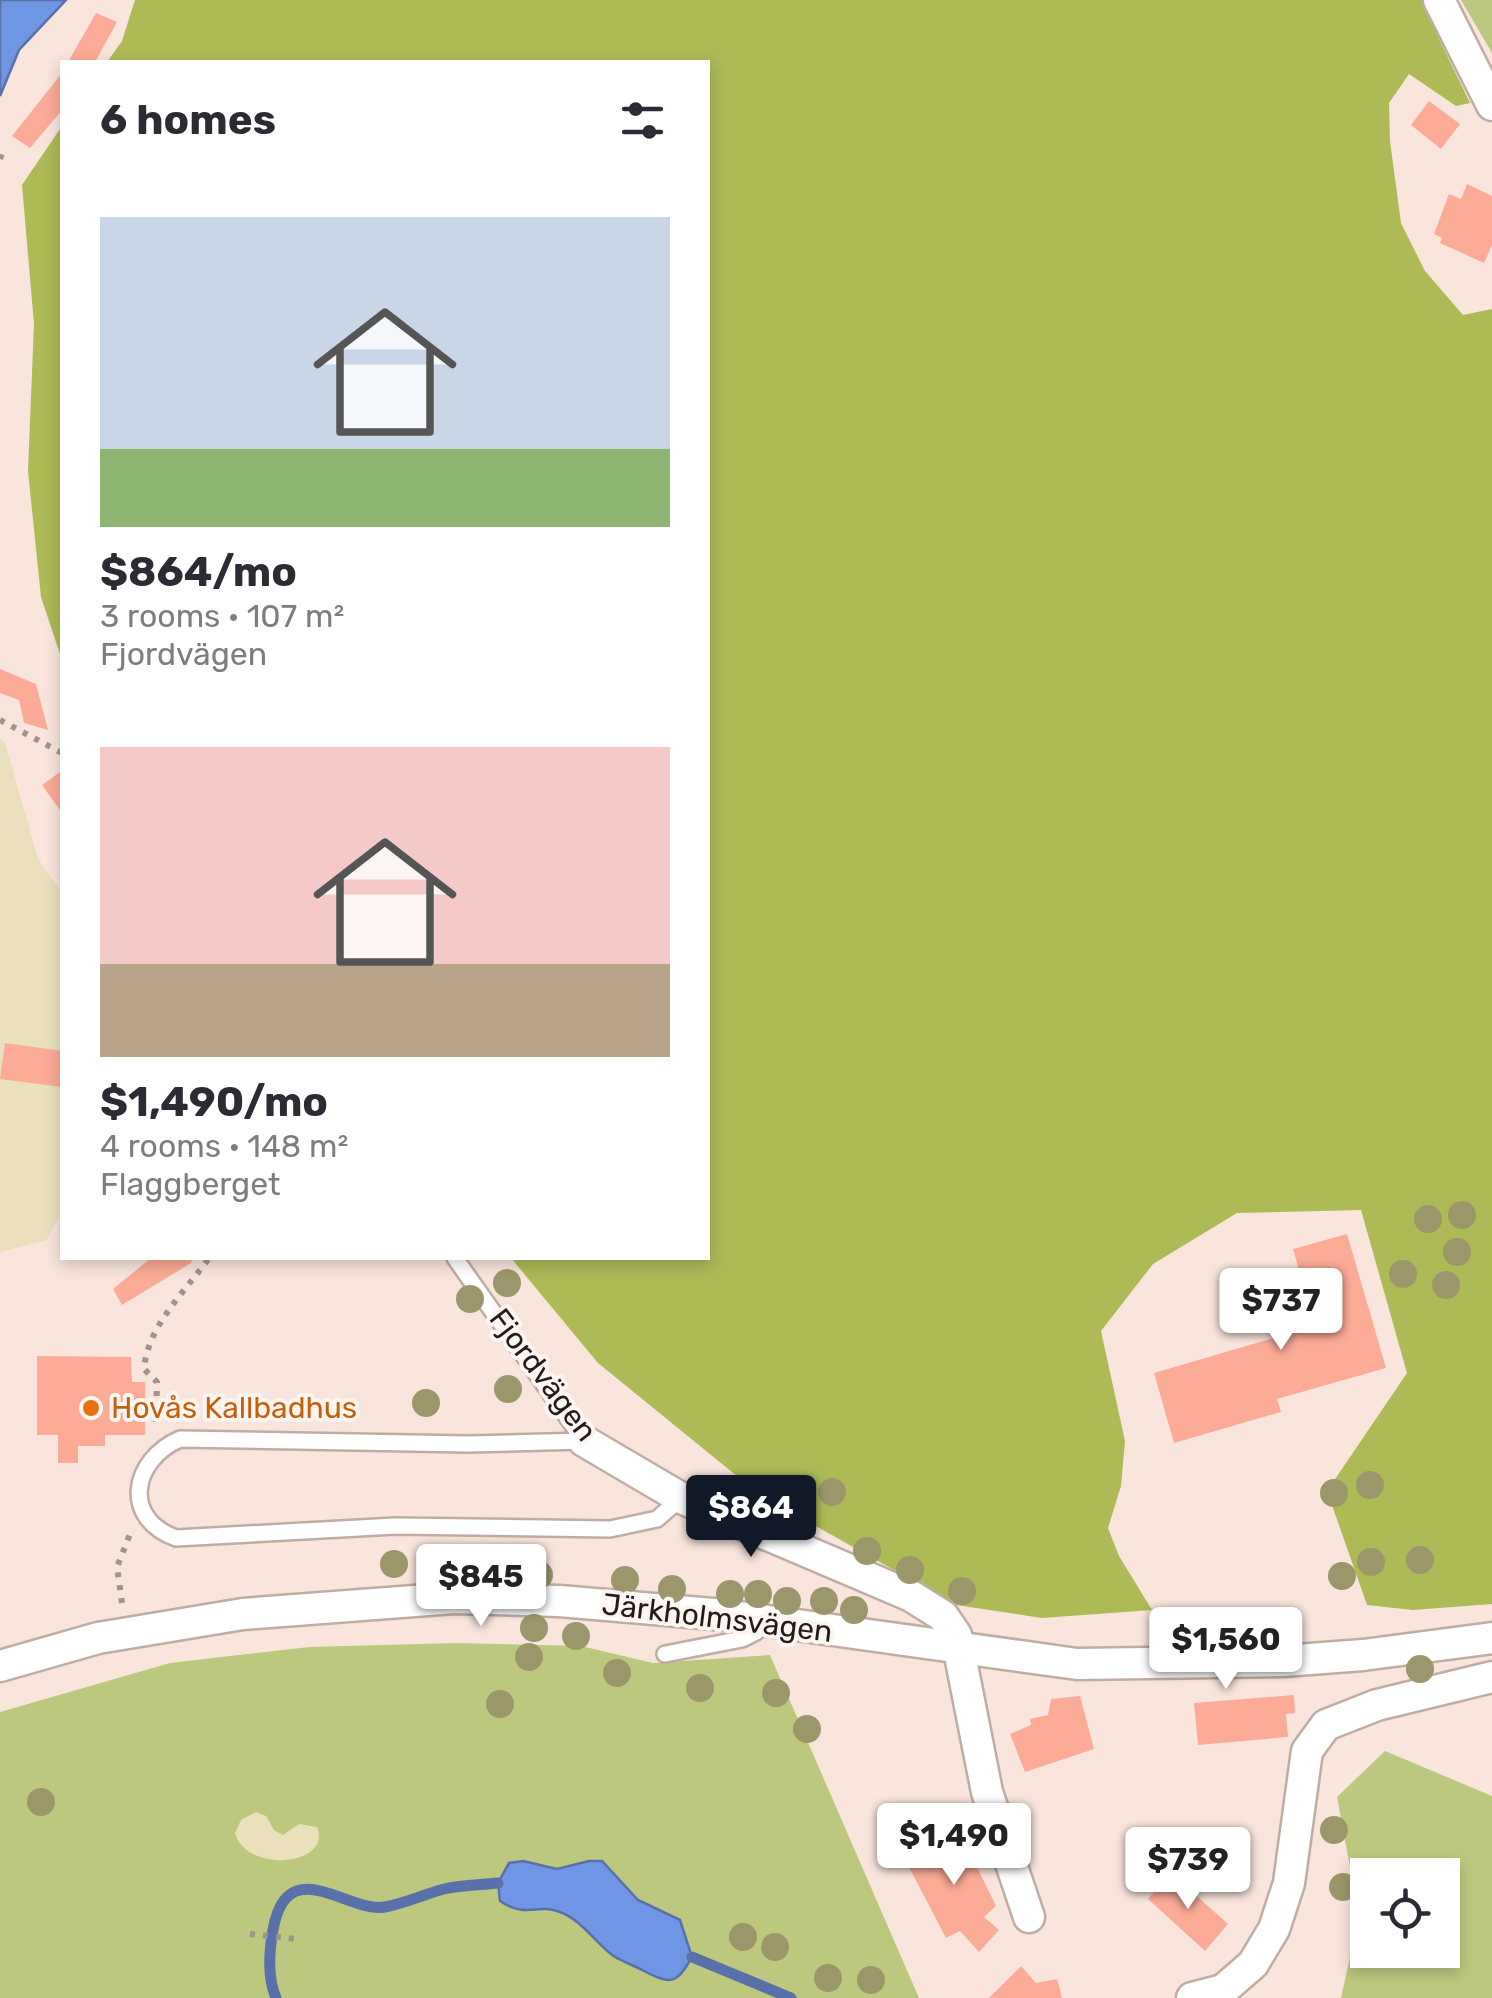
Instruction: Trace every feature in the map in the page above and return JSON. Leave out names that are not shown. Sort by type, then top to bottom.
[{"type":"street","points":[[1440,0],[1492,105]]},
{"type":"street","name":"Fjordvägen","points":[[584,1441],[681,1498],[911,1596],[942,1616],[960,1647]]},
{"type":"street","name":"Järkholmsvägen","points":[[0,1666],[129,1631],[243,1614],[454,1598],[558,1601],[759,1620],[960,1647]]},
{"type":"street","points":[[1029,1917],[987,1792],[960,1647],[1078,1664],[1283,1661],[1492,1638]]},
{"type":"street","points":[[1192,1998],[1223,1990],[1253,1964],[1274,1928],[1290,1883],[1307,1751],[1326,1725],[1345,1716],[1492,1677]]},
{"type":"lane","name":"Fjordvägen","points":[[456,1260],[584,1441]]},
{"type":"lane","points":[[584,1441],[468,1444],[180,1439],[164,1446],[148,1462],[139,1484],[140,1510],[156,1531],[176,1538],[395,1526],[610,1529],[657,1519],[681,1498]]},
{"type":"lane","points":[[665,1654],[742,1639],[756,1632],[759,1620]]},
{"type":"path","points":[[0,720],[60,751]]},
{"type":"path","points":[[148,1462],[147,1454],[156,1435],[157,1382],[144,1369],[146,1354],[154,1334],[208,1260]]},
{"type":"path","points":[[121,1592],[116,1568],[140,1510]]},
{"type":"path","points":[[250,1934],[296,1939]]},
{"type":"green space","points":[[135,0],[1428,0],[1439,39],[1470,103],[1456,106],[1409,74],[1389,103],[1401,223],[1425,271],[1463,315],[1492,309],[1492,1604],[1413,1610],[1367,1605],[1327,1491],[1407,1373],[1361,1210],[1237,1213],[1153,1264],[1101,1331],[1125,1441],[1121,1486],[1108,1528],[1119,1556],[1152,1610],[1042,1618],[956,1605],[759,1494],[598,1363],[513,1260],[710,1260],[710,60],[108,60],[122,41]]},
{"type":"green space","points":[[1461,0],[1492,0],[1492,53]]},
{"type":"green space","points":[[60,129],[60,654],[41,597],[28,471],[34,324],[22,185]]},
{"type":"green space","points":[[456,1643],[581,1646],[653,1663],[770,1655],[919,1998],[0,1998],[0,1712],[170,1663],[309,1647]]},
{"type":"green space","points":[[1385,1751],[1492,1796],[1492,1998],[1341,1998],[1350,1957],[1350,1968],[1460,1968],[1460,1858],[1350,1858],[1350,1867],[1337,1797]]},
{"type":"sand","points":[[0,739],[5,743],[38,859],[60,890],[60,1214],[47,1240],[0,1252]]},
{"type":"sand","points":[[256,1812],[266,1816],[274,1830],[283,1835],[299,1824],[317,1827],[319,1840],[313,1850],[301,1857],[270,1860],[255,1855],[235,1833],[241,1820]]},
{"type":"water","points":[[0,0],[66,0],[19,50],[0,96]]},
{"type":"water","points":[[523,1861],[557,1869],[602,1861],[638,1900],[680,1920],[692,1957],[687,1966],[677,1977],[661,1979],[615,1957],[568,1916],[545,1909],[518,1909],[500,1901],[498,1883],[509,1863]]},
{"type":"building","points":[[96,13],[117,22],[96,60],[69,60]]},
{"type":"building","points":[[60,76],[60,112],[30,148],[12,136]]},
{"type":"building","points":[[1429,101],[1460,124],[1441,149],[1411,125]]},
{"type":"building","points":[[1467,184],[1492,196],[1492,245],[1484,263],[1440,243],[1442,238],[1434,234],[1449,194],[1461,199]]},
{"type":"building","points":[[0,669],[36,684],[48,730],[24,723],[19,700],[0,693]]},
{"type":"building","points":[[60,772],[60,810],[42,785]]},
{"type":"building","points":[[5,1043],[60,1051],[60,1087],[0,1079]]},
{"type":"building","points":[[1347,1234],[1386,1368],[1277,1399],[1281,1412],[1174,1443],[1154,1373],[1315,1326],[1293,1249]]},
{"type":"building","points":[[149,1260],[192,1260],[122,1305],[113,1289]]},
{"type":"building","name":"Hovås Kallbadhus","points":[[37,1356],[131,1357],[132,1382],[145,1382],[145,1435],[105,1435],[105,1446],[78,1446],[78,1463],[58,1463],[58,1435],[37,1435]]},
{"type":"building","points":[[1294,1695],[1295,1713],[1286,1714],[1288,1737],[1198,1745],[1194,1703]]},
{"type":"building","points":[[1080,1696],[1094,1749],[1025,1772],[1010,1734],[1031,1725],[1030,1719],[1048,1715],[1051,1699]]},
{"type":"building","points":[[944,1824],[949,1845],[966,1845],[996,1906],[984,1917],[999,1930],[979,1952],[960,1931],[946,1938],[909,1867],[922,1856],[918,1830]]},
{"type":"building","points":[[1171,1873],[1228,1924],[1205,1951],[1148,1899]]},
{"type":"building","points":[[1021,1966],[1036,1983],[1057,1979],[1062,1998],[989,1998]]},
{"type":"waterway","points":[[276,1998],[270,1973],[273,1930],[280,1906],[291,1894],[305,1889],[321,1891],[370,1907],[385,1907],[444,1889],[498,1883]]},
{"type":"waterway","points":[[692,1957],[791,1998]]},
{"type":"place","name":"Hovås Kallbadhus","points":[[91,1408]]}]
